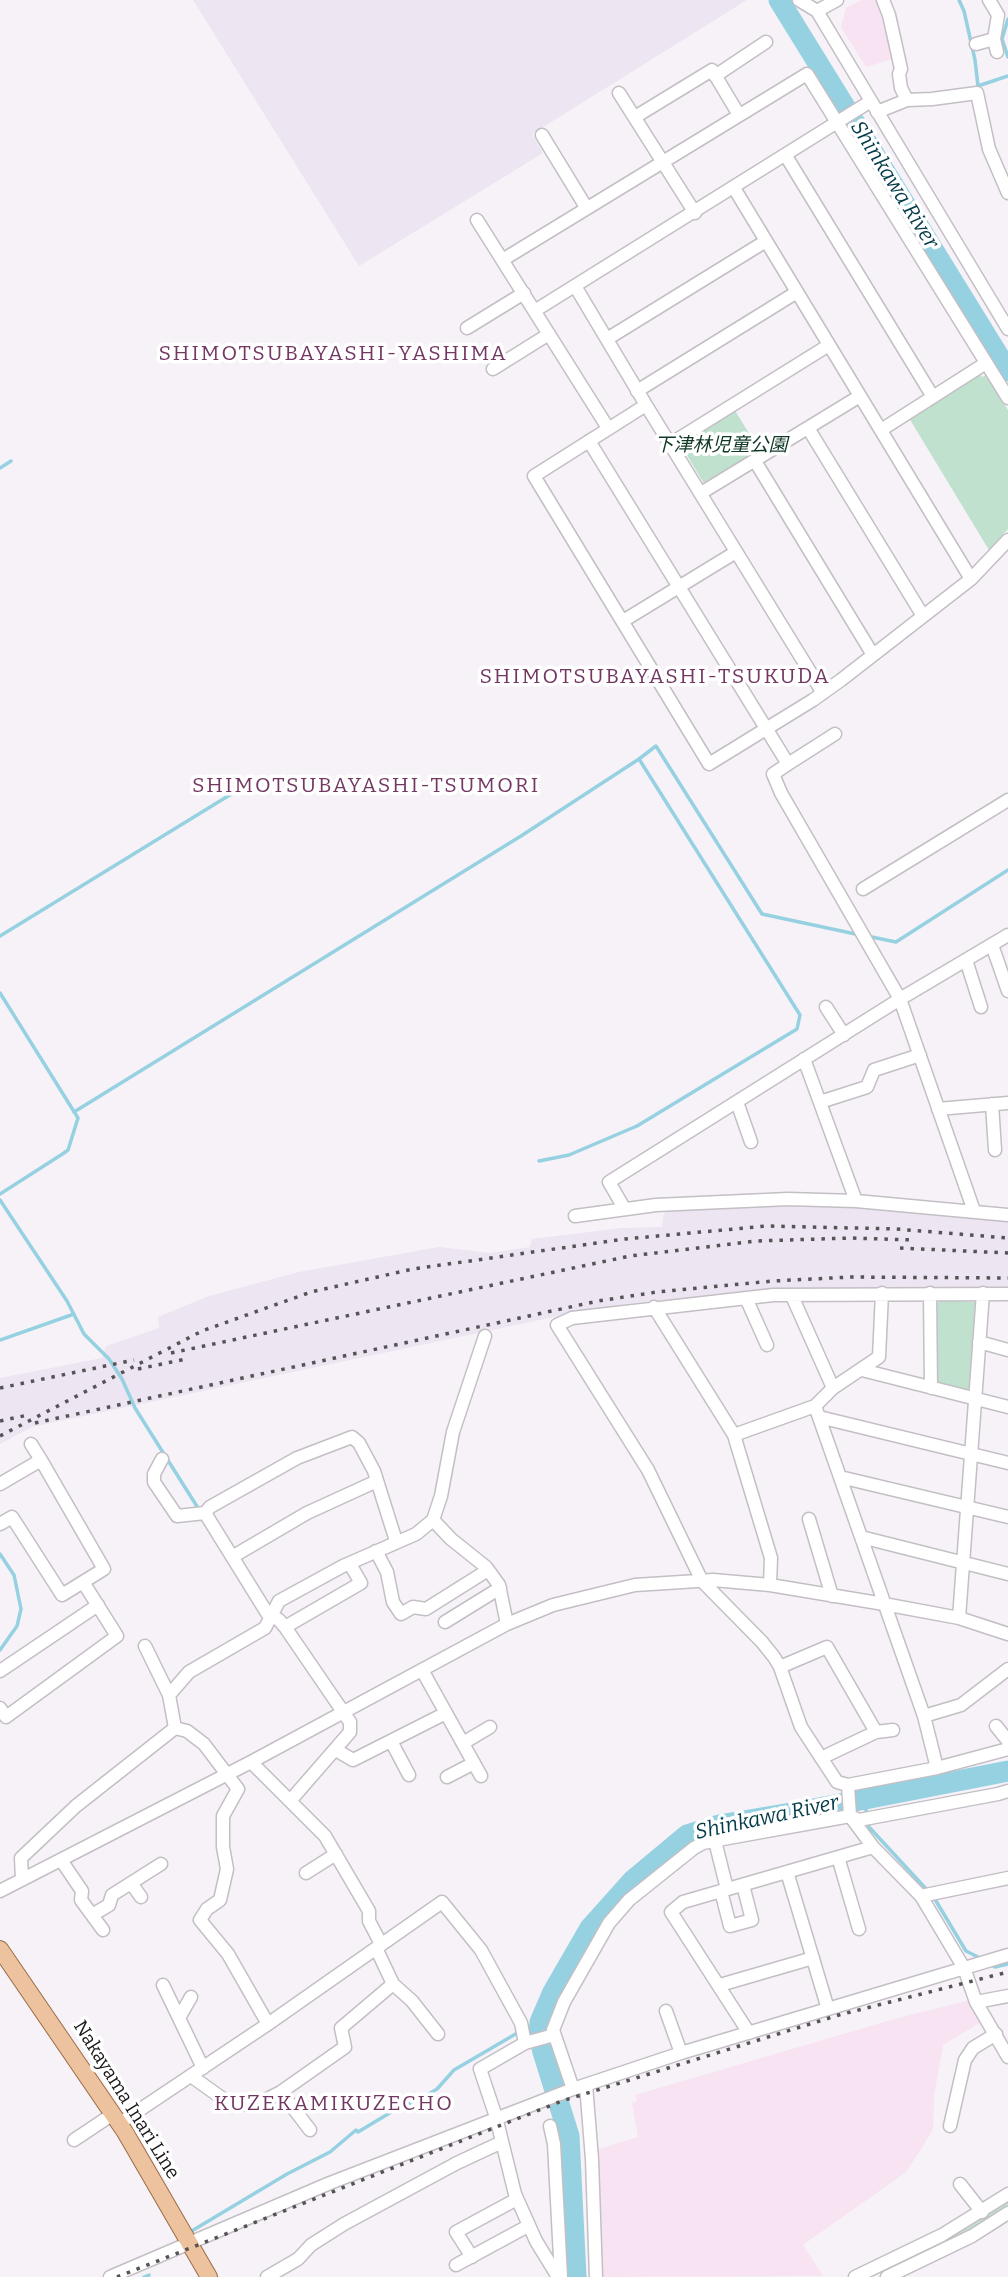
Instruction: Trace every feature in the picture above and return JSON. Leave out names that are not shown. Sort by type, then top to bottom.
[{"type":"main road","name":"Nakayama Inari Line","points":[[0,1950],[116,2118],[209,2277]]},
{"type":"street","points":[[799,0],[817,6],[836,0]]},
{"type":"street","points":[[883,0],[890,15],[901,69],[901,88],[907,100]]},
{"type":"street","points":[[976,44],[995,46],[998,15],[989,0]]},
{"type":"street","points":[[817,6],[1008,329]]},
{"type":"street","points":[[715,75],[766,43]]},
{"type":"street","points":[[635,117],[712,70],[739,115]]},
{"type":"street","points":[[504,259],[807,74],[846,118],[1008,398]]},
{"type":"street","points":[[619,93],[695,213]]},
{"type":"street","points":[[536,310],[846,118],[874,106],[977,93],[989,149],[1008,193]]},
{"type":"street","points":[[542,135],[586,207]]},
{"type":"street","points":[[786,156],[933,397]]},
{"type":"street","points":[[734,188],[971,579]]},
{"type":"street","points":[[477,220],[608,428]]},
{"type":"street","points":[[607,340],[766,241]]},
{"type":"street","points":[[575,286],[823,693]]},
{"type":"street","points":[[638,391],[797,292]]},
{"type":"street","points":[[467,328],[524,293]]},
{"type":"street","points":[[494,369],[549,334]]},
{"type":"street","points":[[670,444],[829,345]]},
{"type":"street","points":[[881,430],[986,363]]},
{"type":"street","points":[[701,493],[860,396]]},
{"type":"street","points":[[646,405],[534,475],[709,764],[823,693],[971,579],[1008,540]]},
{"type":"street","points":[[808,428],[923,616]]},
{"type":"street","points":[[589,441],[788,764]]},
{"type":"street","points":[[755,461],[873,655]]},
{"type":"street","points":[[624,621],[736,552]]},
{"type":"street","points":[[835,734],[773,774],[781,793],[901,999],[974,1211]]},
{"type":"street","points":[[863,889],[1008,800]]},
{"type":"street","points":[[624,1208],[609,1182],[1008,935]]},
{"type":"street","points":[[992,945],[1008,991]]},
{"type":"street","points":[[966,960],[981,1007]]},
{"type":"street","points":[[826,1007],[844,1035]]},
{"type":"street","points":[[820,1102],[867,1087],[874,1070],[920,1055]]},
{"type":"street","points":[[804,1059],[856,1201]]},
{"type":"street","points":[[737,1102],[751,1142]]},
{"type":"street","points":[[939,1109],[1008,1103]]},
{"type":"street","points":[[992,1104],[995,1150]]},
{"type":"street","points":[[575,1216],[624,1208],[727,1200],[788,1199],[856,1201],[1008,1215]]},
{"type":"street","points":[[817,1411],[833,1388],[879,1357],[881,1293]]},
{"type":"street","points":[[930,1293],[931,1388]]},
{"type":"street","points":[[958,1618],[983,1293]]},
{"type":"street","points":[[1008,1294],[773,1295],[572,1318],[557,1325],[648,1470],[702,1581],[762,1642],[780,1667],[801,1727],[837,1782],[848,1789],[1008,1749]]},
{"type":"street","points":[[792,1296],[833,1388]]},
{"type":"street","points":[[746,1298],[767,1345]]},
{"type":"street","points":[[654,1307],[734,1435],[771,1558],[770,1585]]},
{"type":"street","points":[[169,1695],[189,1672],[265,1628],[279,1601],[396,1541],[416,1534],[433,1520],[441,1496],[453,1432],[485,1336]]},
{"type":"street","points":[[979,1342],[1008,1350]]},
{"type":"street","points":[[862,1370],[1008,1407]]},
{"type":"street","points":[[817,1411],[924,1716],[937,1768]]},
{"type":"street","points":[[734,1435],[817,1411],[1008,1463]]},
{"type":"street","points":[[162,1459],[154,1474],[154,1482],[177,1516],[205,1513],[229,1495],[297,1458],[352,1437],[359,1443],[377,1481],[396,1541]]},
{"type":"street","points":[[0,1524],[12,1517],[62,1595],[104,1569],[31,1444]]},
{"type":"street","points":[[0,1485],[41,1460]]},
{"type":"street","points":[[840,1477],[1008,1517]]},
{"type":"street","points":[[232,1557],[307,1513],[377,1481]]},
{"type":"street","points":[[205,1513],[267,1613],[285,1627],[350,1722],[350,1732],[290,1801]]},
{"type":"street","points":[[809,1519],[832,1596]]},
{"type":"street","points":[[433,1520],[488,1570],[500,1588],[507,1624]]},
{"type":"street","points":[[861,1537],[1008,1574]]},
{"type":"street","points":[[376,1551],[387,1572],[393,1602],[401,1614],[413,1607],[426,1609],[488,1570]]},
{"type":"street","points":[[285,1627],[361,1583],[350,1564]]},
{"type":"street","points":[[0,1891],[251,1762],[507,1624],[552,1605],[635,1585],[702,1581],[770,1585],[958,1618],[1008,1634]]},
{"type":"street","points":[[0,1708],[6,1717],[117,1636],[83,1582]]},
{"type":"street","points":[[445,1622],[500,1588]]},
{"type":"street","points":[[0,1671],[98,1605]]},
{"type":"street","points":[[145,1646],[169,1695],[175,1728]]},
{"type":"street","points":[[780,1667],[827,1647],[876,1732]]},
{"type":"street","points":[[924,1716],[961,1705],[1008,1669]]},
{"type":"street","points":[[422,1671],[481,1776]]},
{"type":"street","points":[[336,1750],[353,1760],[446,1713]]},
{"type":"street","points":[[996,1726],[1008,1741]]},
{"type":"street","points":[[463,1743],[490,1727]]},
{"type":"street","points":[[175,1728],[187,1731],[204,1744],[238,1789],[223,1816],[223,1847],[227,1870],[220,1900],[207,1909],[200,1920],[229,1954],[268,2024]]},
{"type":"street","points":[[22,1879],[21,1858],[76,1806],[175,1728]]},
{"type":"street","points":[[821,1758],[876,1732],[893,1730]]},
{"type":"street","points":[[391,1741],[409,1775]]},
{"type":"street","points":[[251,1762],[325,1836],[369,1911],[369,1921],[393,1984],[412,2001],[438,2034]]},
{"type":"street","points":[[447,1777],[474,1763]]},
{"type":"street","points":[[848,1789],[853,1816],[873,1847],[928,1895],[964,1968],[975,2002],[1008,2057]]},
{"type":"street","points":[[596,2277],[592,2151],[579,2087],[552,2036],[564,2002],[609,1923],[629,1900],[694,1848],[715,1841],[853,1816],[873,1817],[1008,1791]]},
{"type":"street","points":[[715,1841],[730,1926],[752,1920],[743,1885]]},
{"type":"street","points":[[749,2033],[671,1912],[683,1902],[873,1847]]},
{"type":"street","points":[[306,1874],[336,1854]]},
{"type":"street","points":[[838,1857],[859,1929]]},
{"type":"street","points":[[61,1860],[82,1891],[81,1900],[103,1930]]},
{"type":"street","points":[[92,1915],[108,1905],[112,1895],[161,1864]]},
{"type":"street","points":[[787,1872],[828,2010]]},
{"type":"street","points":[[928,1895],[1008,1878]]},
{"type":"street","points":[[131,1883],[141,1897]]},
{"type":"street","points":[[74,2140],[191,2076],[442,1902],[481,1950],[521,2022],[526,2043]]},
{"type":"street","points":[[110,2277],[330,2183],[579,2087],[681,2053],[1008,1955]]},
{"type":"street","points":[[720,1985],[813,1958]]},
{"type":"street","points":[[191,2076],[218,2096],[236,2104],[258,2103],[281,2092],[345,2047],[341,2028],[393,1984]]},
{"type":"street","points":[[163,1985],[203,2068]]},
{"type":"street","points":[[975,2002],[1008,1996]]},
{"type":"street","points":[[179,2018],[191,1997]]},
{"type":"street","points":[[666,2011],[681,2053]]},
{"type":"street","points":[[950,2126],[965,2060],[973,2048],[996,2034]]},
{"type":"street","points":[[552,2036],[526,2043],[480,2069],[496,2117],[517,2199],[528,2225],[559,2277]]},
{"type":"street","points":[[281,2092],[310,2130]]},
{"type":"street","points":[[550,2126],[554,2144],[559,2277]]},
{"type":"street","points":[[267,2277],[298,2259],[312,2245],[344,2224],[502,2142]]},
{"type":"street","points":[[960,2184],[982,2212]]},
{"type":"street","points":[[855,2277],[878,2272],[1008,2194]]},
{"type":"street","points":[[471,2256],[456,2232],[517,2199]]},
{"type":"street","points":[[887,2277],[972,2236],[1008,2213]]},
{"type":"street","points":[[456,2265],[528,2225]]},
{"type":"shaded area","points":[[193,0],[747,0],[532,134],[543,153],[359,266]]},
{"type":"shaded area","points":[[861,0],[877,0],[892,59],[866,67],[841,27],[846,8]]},
{"type":"shaded area","points":[[788,1205],[1008,1220],[1008,1290],[965,1287],[805,1289],[640,1302],[587,1310],[32,1427],[0,1444],[0,1378],[102,1358],[106,1346],[159,1328],[158,1317],[209,1296],[299,1272],[439,1247],[490,1253],[530,1247],[532,1239],[622,1228],[662,1227],[663,1216],[667,1210]]},
{"type":"shaded area","points":[[967,2001],[981,2022],[943,2045],[934,2096],[933,2129],[906,2172],[803,2245],[823,2276],[602,2277],[596,2150],[638,2137],[632,2103],[637,2101],[635,2095],[905,2016]]},
{"type":"green space","points":[[979,373],[982,377],[986,375],[1008,410],[1008,529],[989,550],[909,418]]},
{"type":"green space","name":"下津林児童公園","points":[[734,409],[760,451],[708,482],[703,482],[682,447],[683,440]]},
{"type":"green space","points":[[942,1300],[975,1302],[978,1306],[971,1386],[967,1390],[939,1384],[935,1378],[937,1303]]},
{"type":"green space","points":[[1008,2201],[1008,2205],[1000,2211],[952,2240],[893,2269],[891,2265],[970,2226]]},
{"type":"waterway","name":"Shinkawa River","points":[[779,0],[1008,371]]},
{"type":"waterway","points":[[959,0],[975,60],[978,86],[975,89]]},
{"type":"waterway","points":[[1008,19],[1002,39],[1008,57]]},
{"type":"waterway","points":[[978,86],[1008,76]]},
{"type":"waterway","points":[[0,468],[11,461]]},
{"type":"waterway","points":[[639,759],[656,746],[762,914],[860,935]]},
{"type":"waterway","points":[[74,1112],[521,836],[639,759],[800,1015],[797,1029],[637,1126],[569,1155],[539,1161]]},
{"type":"waterway","points":[[0,936],[233,793]]},
{"type":"waterway","points":[[867,936],[896,942],[1008,870]]},
{"type":"waterway","points":[[0,993],[78,1118],[68,1150],[0,1194]]},
{"type":"waterway","points":[[0,1200],[67,1301],[84,1334],[109,1359],[122,1379],[135,1408],[198,1508]]},
{"type":"waterway","points":[[0,1340],[74,1314]]},
{"type":"waterway","points":[[0,1554],[14,1575],[21,1609],[17,1626],[0,1650]]},
{"type":"waterway","name":"Shinkawa River","points":[[576,2277],[569,2136],[539,2035],[540,2022],[553,1992],[590,1928],[633,1880],[687,1835],[719,1825],[1008,1771]]},
{"type":"waterway","points":[[864,1799],[869,1827],[928,1891]]},
{"type":"waterway","points":[[933,1896],[966,1951],[980,1958]]},
{"type":"waterway","points":[[990,1964],[995,1967],[1008,1964]]},
{"type":"waterway","points":[[526,2029],[540,2022]]},
{"type":"waterway","points":[[190,2232],[287,2174],[330,2152],[356,2130],[358,2132],[437,2089],[454,2070],[519,2032]]},
{"type":"waterway","points":[[144,2277],[149,2275]]},
{"type":"railway","points":[[0,1436],[202,1331],[311,1292],[413,1269],[625,1239],[767,1226],[896,1229],[1008,1238]]},
{"type":"railway","points":[[171,1353],[630,1256],[756,1241],[850,1238],[913,1240]]},
{"type":"railway","points":[[900,1248],[1008,1253]]},
{"type":"railway","points":[[35,1423],[598,1301],[657,1292],[851,1277],[1008,1278]]},
{"type":"railway","points":[[138,1369],[186,1359]]},
{"type":"railway","points":[[0,1388],[134,1360]]},
{"type":"railway","points":[[0,1421],[28,1415]]},
{"type":"railway","points":[[117,2277],[562,2101],[839,2015],[1008,1972]]},
{"type":"district","name":"SHIMOTSUBAYASHI-YASHIMA","points":[[333,354]]},
{"type":"district","name":"SHIMOTSUBAYASHI-TSUKUDA","points":[[655,677]]},
{"type":"district","name":"SHIMOTSUBAYASHI-TSUMORI","points":[[366,786]]},
{"type":"district","name":"KUZEKAMIKUZECHO","points":[[334,2104]]}]
